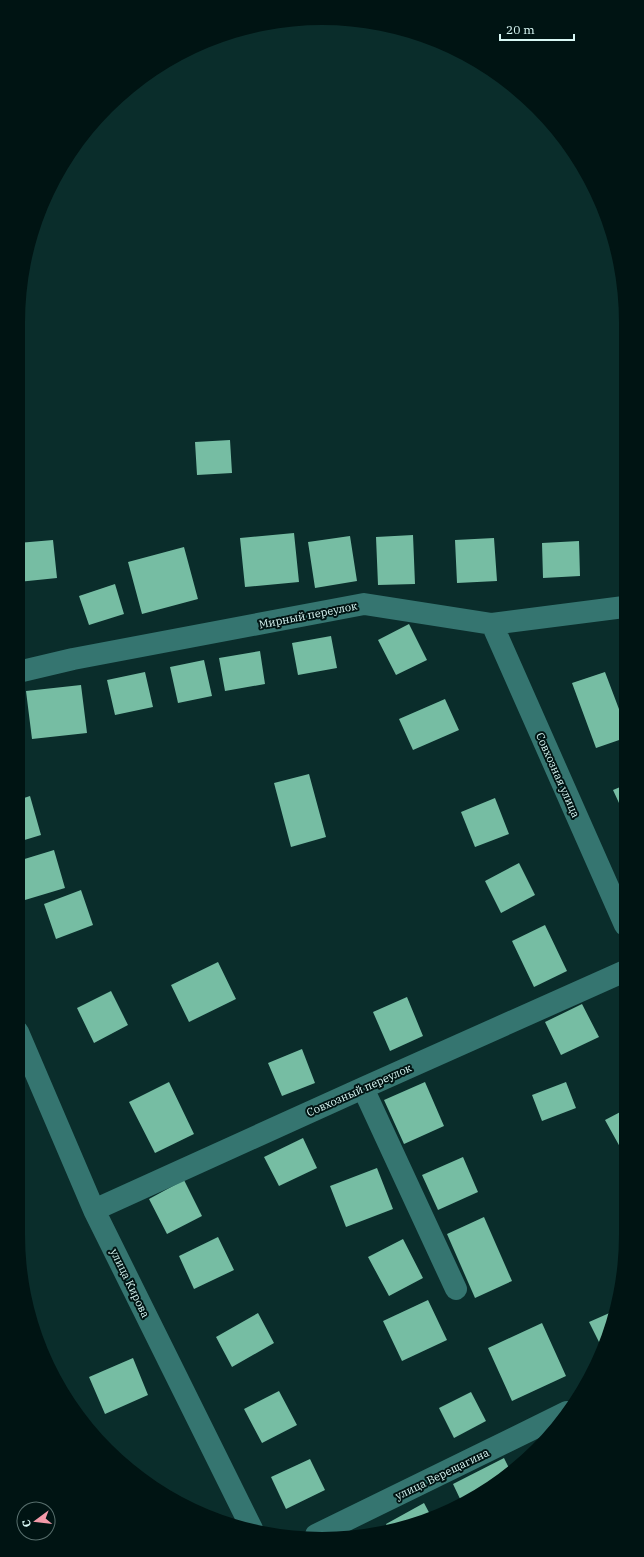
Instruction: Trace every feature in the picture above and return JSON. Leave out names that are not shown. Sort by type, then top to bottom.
[{"type":"street","name":"Мирный переулок","points":[[25,670],[73,659],[364,604],[492,624],[619,608]]},
{"type":"street","name":"Совхозная улица","points":[[492,624],[619,911]]},
{"type":"street","name":"Совхозный переулок","points":[[94,1210],[619,974]]},
{"type":"street","name":"улица Кирова","points":[[25,1048],[94,1210],[248,1523]]},
{"type":"street","points":[[363,1088],[456,1289]]},
{"type":"street","name":"улица Верещагина","points":[[322,1532],[557,1417]]},
{"type":"building","points":[[230,440],[232,473],[197,475],[195,442]]},
{"type":"building","points":[[294,533],[299,582],[245,587],[240,538]]},
{"type":"building","points":[[413,535],[415,584],[378,585],[376,537]]},
{"type":"building","points":[[350,536],[357,581],[315,588],[308,542]]},
{"type":"building","points":[[494,538],[497,581],[457,583],[455,540]]},
{"type":"building","points":[[53,540],[57,578],[25,581],[25,542]]},
{"type":"building","points":[[579,541],[580,576],[543,578],[542,543]]},
{"type":"building","points":[[184,547],[198,599],[142,614],[128,562]]},
{"type":"building","points":[[115,584],[124,614],[89,625],[79,596]]},
{"type":"building","points":[[409,624],[427,660],[396,675],[378,640]]},
{"type":"building","points":[[331,636],[337,668],[298,675],[292,643]]},
{"type":"building","points":[[260,651],[265,684],[225,691],[219,658]]},
{"type":"building","points":[[204,660],[212,696],[178,703],[170,667]]},
{"type":"building","points":[[145,672],[153,707],[115,715],[107,680]]},
{"type":"building","points":[[605,672],[619,709],[619,740],[596,748],[572,683]]},
{"type":"building","points":[[81,685],[87,733],[32,739],[26,691]]},
{"type":"building","points":[[445,699],[459,730],[413,750],[399,719]]},
{"type":"building","points":[[309,774],[326,837],[291,847],[274,783]]},
{"type":"building","points":[[619,788],[619,803],[613,790]]},
{"type":"building","points":[[30,796],[41,835],[25,840],[25,798]]},
{"type":"building","points":[[495,798],[509,834],[475,847],[461,812]]},
{"type":"building","points":[[54,850],[65,888],[25,900],[25,859]]},
{"type":"building","points":[[519,863],[535,895],[501,913],[485,881]]},
{"type":"building","points":[[81,890],[93,925],[56,939],[44,904]]},
{"type":"building","points":[[545,925],[567,971],[534,987],[512,941]]},
{"type":"building","points":[[218,962],[236,999],[189,1022],[171,985]]},
{"type":"building","points":[[111,991],[128,1025],[94,1043],[77,1008]]},
{"type":"building","points":[[407,997],[423,1036],[390,1051],[373,1012]]},
{"type":"building","points":[[582,1004],[599,1037],[561,1055],[545,1022]]},
{"type":"building","points":[[302,1049],[315,1083],[282,1096],[268,1063]]},
{"type":"building","points":[[169,1082],[194,1134],[155,1153],[129,1102]]},
{"type":"building","points":[[425,1082],[444,1126],[404,1144],[384,1100]]},
{"type":"building","points":[[566,1082],[576,1108],[542,1121],[532,1095]]},
{"type":"building","points":[[619,1113],[619,1145],[605,1120]]},
{"type":"building","points":[[303,1138],[317,1168],[279,1186],[264,1157]]},
{"type":"building","points":[[463,1157],[478,1192],[438,1210],[422,1175]]},
{"type":"building","points":[[377,1168],[393,1209],[346,1227],[330,1186]]},
{"type":"building","points":[[184,1180],[202,1216],[167,1234],[149,1199]]},
{"type":"building","points":[[484,1217],[512,1281],[475,1298],[447,1234]]},
{"type":"building","points":[[218,1237],[234,1270],[194,1289],[179,1256]]},
{"type":"building","points":[[403,1239],[423,1278],[389,1296],[368,1257]]},
{"type":"building","points":[[428,1300],[447,1340],[402,1361],[383,1321]]},
{"type":"building","points":[[258,1313],[274,1343],[232,1367],[216,1337]]},
{"type":"building","points":[[609,1313],[599,1342],[589,1322]]},
{"type":"building","points":[[542,1323],[566,1376],[512,1401],[488,1348]]},
{"type":"building","points":[[133,1358],[148,1395],[105,1414],[89,1377]]},
{"type":"building","points":[[279,1391],[297,1425],[262,1443],[244,1409]]},
{"type":"building","points":[[471,1392],[486,1421],[454,1438],[439,1408]]},
{"type":"building","points":[[504,1458],[508,1466],[487,1482],[459,1498],[453,1484]]},
{"type":"building","points":[[310,1459],[325,1490],[286,1509],[271,1477]]},
{"type":"building","points":[[424,1503],[429,1512],[399,1522],[386,1524]]}]
